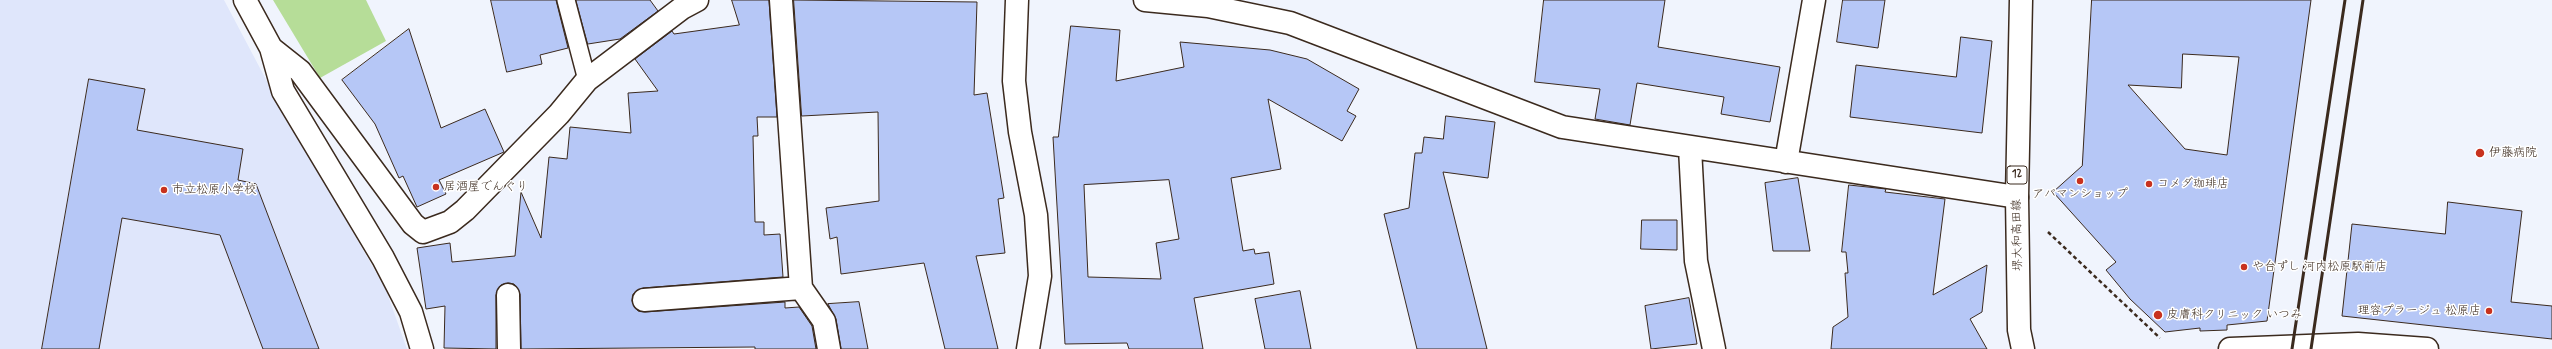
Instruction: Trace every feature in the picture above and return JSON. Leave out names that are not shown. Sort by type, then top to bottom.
[{"type":"street","points":[[245,0],[271,48],[283,91],[383,258],[411,312],[422,349]]},
{"type":"street","points":[[271,48],[300,71],[413,224],[423,232],[450,222],[465,210],[559,114],[587,80],[682,8],[697,0]]},
{"type":"street","points":[[781,0],[801,288],[824,321],[829,349]]},
{"type":"street","points":[[1017,0],[1014,81],[1020,132],[1036,215],[1040,276],[1028,349]]},
{"type":"street","points":[[1145,0],[1209,3],[1290,23],[1562,127],[1690,148],[2017,197]]},
{"type":"street","points":[[1786,162],[1814,0]]},
{"type":"street","name":"堺大和高田線","points":[[2021,0],[2017,197],[2019,330],[2023,349]]},
{"type":"street","points":[[1690,148],[1696,261],[1714,349]]},
{"type":"street","points":[[644,300],[801,288]]},
{"type":"street","points":[[508,295],[509,349]]},
{"type":"street","points":[[2230,349],[2358,344],[2427,349]]},
{"type":"lane","points":[[566,0],[587,80]]},
{"type":"path","points":[[2045,229],[2160,338]]},
{"type":"shaded area","name":"市立松原小学校","points":[[0,0],[224,0],[271,89],[386,290],[407,349],[0,349]]},
{"type":"green space","points":[[273,0],[366,0],[386,41],[320,78]]},
{"type":"building","points":[[491,0],[556,0],[568,48],[540,55],[542,64],[507,72]]},
{"type":"building","points":[[576,0],[650,0],[658,11],[620,39],[588,44]]},
{"type":"building","points":[[732,0],[769,0],[777,117],[757,117],[758,136],[753,136],[755,222],[764,222],[764,235],[780,234],[783,277],[643,288],[633,294],[632,301],[638,311],[645,312],[785,302],[785,308],[799,307],[812,326],[816,349],[755,349],[755,347],[521,349],[520,294],[514,284],[508,283],[501,285],[496,295],[496,349],[444,348],[445,306],[426,309],[417,248],[450,243],[452,262],[515,256],[521,192],[541,238],[549,157],[567,159],[570,127],[631,133],[628,93],[658,91],[635,59],[672,31],[674,34],[739,25]]},
{"type":"building","points":[[794,0],[977,2],[974,95],[987,93],[1004,198],[998,199],[1005,253],[976,256],[998,349],[945,349],[924,263],[841,274],[837,237],[830,239],[826,208],[879,201],[878,112],[802,116]]},
{"type":"building","points":[[1544,0],[1665,0],[1658,47],[1780,67],[1770,122],[1721,114],[1724,97],[1637,83],[1630,125],[1595,119],[1600,89],[1535,82]]},
{"type":"building","points":[[1843,0],[1885,0],[1878,48],[1837,42]]},
{"type":"building","points":[[2092,0],[2311,0],[2267,321],[2227,325],[2227,330],[2200,331],[2200,328],[2165,332],[2130,299],[2106,270],[2116,262],[2053,192],[2082,166]],"holes":[[[2183,54],[2239,57],[2227,155],[2185,149],[2128,85],[2181,88]]]},
{"type":"building","points":[[1071,26],[1120,30],[1116,81],[1184,67],[1180,42],[1270,50],[1307,59],[1359,89],[1347,111],[1356,116],[1342,141],[1268,99],[1281,169],[1231,178],[1243,251],[1254,249],[1255,254],[1269,252],[1274,284],[1194,298],[1203,349],[1129,349],[1127,343],[1065,344],[1053,137],[1058,137]],"holes":[[[1169,180],[1179,239],[1156,243],[1161,279],[1088,277],[1084,185]]]},
{"type":"building","points":[[409,29],[441,128],[485,109],[504,152],[439,180],[446,194],[417,207],[403,176],[399,178],[375,124],[342,80]]},
{"type":"building","points":[[1961,37],[1992,41],[1982,133],[1850,117],[1856,65],[1956,77]]},
{"type":"building","points":[[89,79],[145,89],[137,130],[243,149],[238,180],[256,184],[319,349],[263,349],[220,235],[122,218],[99,349],[42,349]]},
{"type":"building","points":[[1446,116],[1495,122],[1488,178],[1443,172],[1487,349],[1417,349],[1384,214],[1409,208],[1415,153],[1422,153],[1424,137],[1443,139]]},
{"type":"building","points":[[1798,178],[1810,251],[1773,251],[1765,183]]},
{"type":"building","points":[[1849,185],[1886,189],[1885,192],[1945,199],[1933,295],[1987,265],[1982,312],[1970,319],[1987,349],[1831,349],[1833,327],[1848,317],[1845,273],[1848,273],[1846,252],[1842,252]]},
{"type":"building","points":[[2448,202],[2522,211],[2511,302],[2552,306],[2552,339],[2342,316],[2352,224],[2445,234]]},
{"type":"building","points":[[1642,220],[1677,220],[1677,250],[1641,249]]},
{"type":"building","points":[[1300,291],[1311,349],[1265,349],[1255,299]]},
{"type":"building","points":[[1689,298],[1697,344],[1651,349],[1645,306]]},
{"type":"building","points":[[859,302],[868,349],[841,349],[836,319],[828,304]]},
{"type":"railway","points":[[2292,349],[2345,0]]},
{"type":"railway","points":[[2311,349],[2363,0]]},
{"type":"place","name":"伊藤病院","points":[[2480,153]]},
{"type":"place","name":"アパマンショップ","points":[[2080,181]]},
{"type":"place","name":"コメダ珈琲店","points":[[2149,184]]},
{"type":"place","name":"居酒屋でんぐり","points":[[436,187]]},
{"type":"place","name":"市立松原小学校","points":[[164,190]]},
{"type":"place","name":"や台ずし 河内松原駅前店","points":[[2244,267]]},
{"type":"place","name":"理容プラージュ 松原店","points":[[2489,311]]},
{"type":"place","name":"皮膚科クリニック いつみ","points":[[2158,315]]}]
